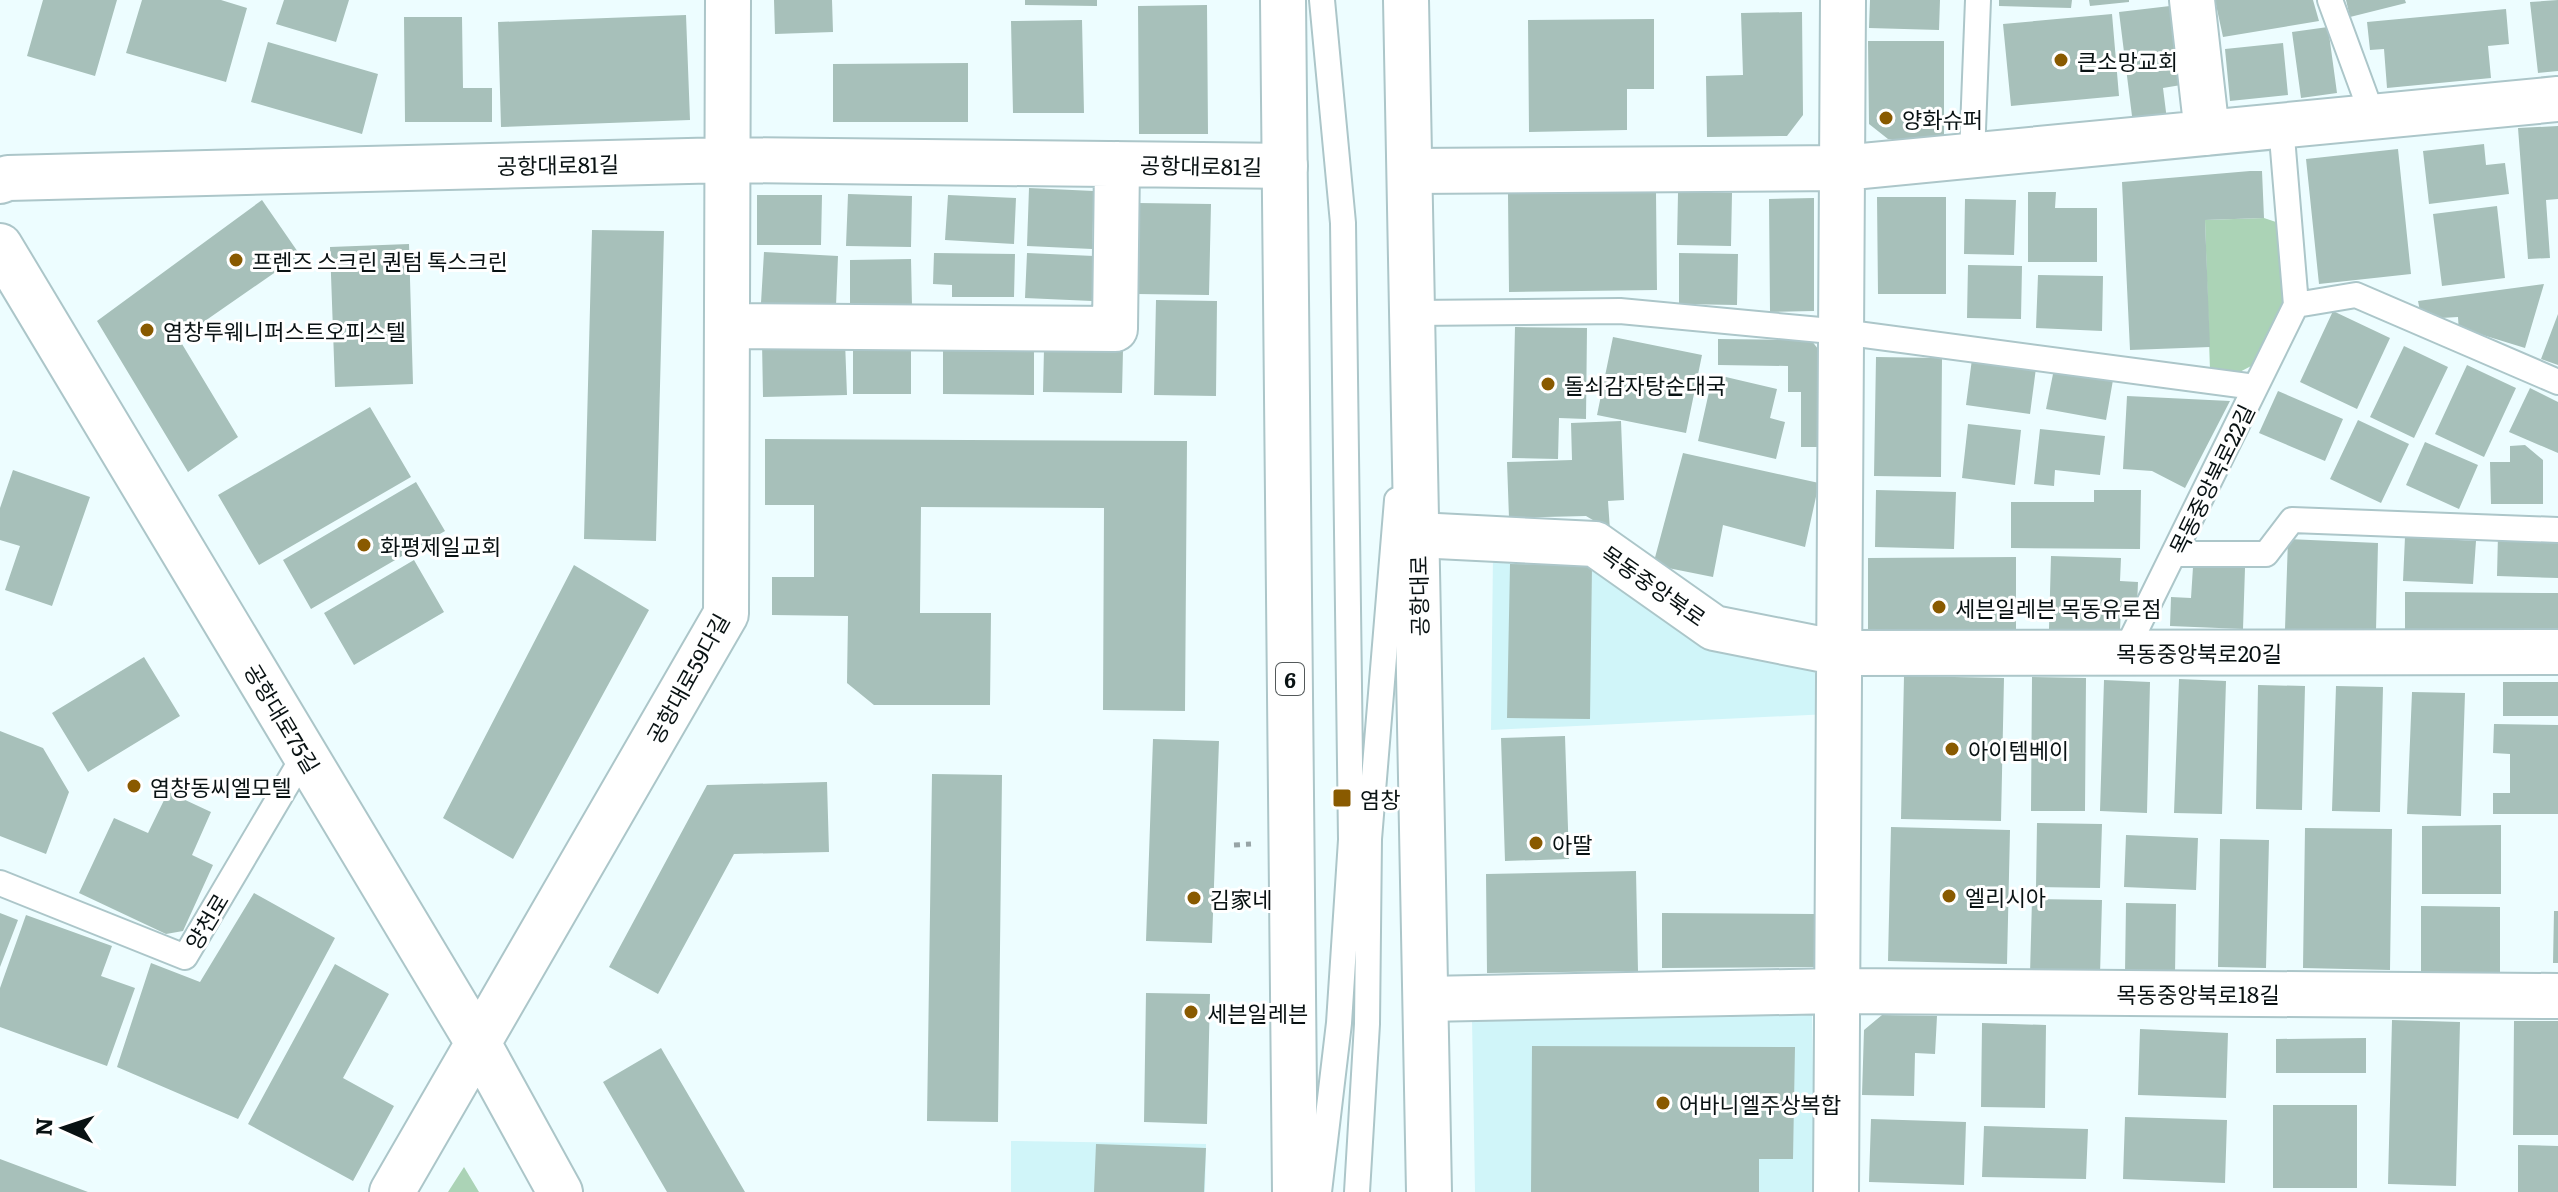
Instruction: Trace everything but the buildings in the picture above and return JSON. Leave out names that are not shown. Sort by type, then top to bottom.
[{"type":"street","name":"공항대로59다길","points":[[392,1192],[726,614],[728,0]]},
{"type":"street","name":"6","points":[[1283,0],[1295,1192]]},
{"type":"street","name":"공항대로","points":[[1406,0],[1429,1192]]},
{"type":"street","points":[[1836,1192],[1843,0]]},
{"type":"street","points":[[2192,0],[2207,133]]},
{"type":"street","points":[[1410,171],[1842,168],[2558,99]]},
{"type":"street","name":"공항대로81길","points":[[0,181],[8,178],[728,160],[1285,166]]},
{"type":"street","name":"공항대로81길","points":[[727,326],[1115,329],[1117,164]]},
{"type":"street","name":"공항대로75길","points":[[0,246],[478,1043],[560,1192]]},
{"type":"street","name":"목동중앙북로","points":[[1417,535],[1595,544],[1714,628],[1840,653]]},
{"type":"street","name":"목동중앙북로20길","points":[[1840,653],[2558,652]]},
{"type":"street","points":[[1426,999],[1837,991]]},
{"type":"street","name":"목동중앙북로18길","points":[[1837,991],[2558,996]]},
{"type":"lane","points":[[1319,1192],[1339,1023],[1351,840],[1343,223],[1322,0]]},
{"type":"lane","points":[[1972,155],[1978,0]]},
{"type":"lane","points":[[2330,0],[2373,117]]},
{"type":"lane","points":[[2281,125],[2296,305],[2356,295],[2558,382]]},
{"type":"lane","name":"목동중앙북로22길","points":[[2125,652],[2296,305]]},
{"type":"lane","points":[[1357,1192],[1367,1024],[1369,839],[1412,313],[1620,311],[1842,332],[2255,387]]},
{"type":"lane","points":[[2174,554],[2266,554],[2292,520],[2558,530]]},
{"type":"lane","name":"양천로","points":[[0,883],[185,957],[305,754]]},
{"type":"shaded area","points":[[1493,554],[1591,554],[1830,663],[1829,714],[1491,730]]},
{"type":"shaded area","name":"어바니엘주상복합","points":[[1812,1013],[1815,1192],[1475,1192],[1472,1019]]},
{"type":"shaded area","points":[[1011,1141],[1206,1144],[1205,1192],[1011,1192]]},
{"type":"green space","points":[[2264,218],[2279,223],[2284,301],[2253,365],[2234,375],[2210,370],[2205,220]]},
{"type":"green space","points":[[464,1167],[479,1192],[448,1192]]},
{"type":"place","name":"큰소망교회","points":[[2061,60]]},
{"type":"place","name":"양화슈퍼","points":[[1886,118]]},
{"type":"place","name":"프렌즈 스크린 퀀텀 톡스크린","points":[[236,260]]},
{"type":"place","name":"염창투웨니퍼스트오피스텔","points":[[147,330]]},
{"type":"place","name":"돌쇠감자탕순대국","points":[[1548,384]]},
{"type":"place","name":"화평제일교회","points":[[364,545]]},
{"type":"place","name":"세븐일레븐 목동유로점","points":[[1939,607]]},
{"type":"place","name":"아이템베이","points":[[1952,749]]},
{"type":"place","name":"염창동씨엘모텔","points":[[134,786]]},
{"type":"place","name":"염창","points":[[1342,798]]},
{"type":"place","name":"아딸","points":[[1536,843]]},
{"type":"place","name":"엘리시아","points":[[1949,896]]},
{"type":"place","name":"김家네","points":[[1194,898]]},
{"type":"place","name":"세븐일레븐","points":[[1191,1012]]},
{"type":"place","name":"어바니엘주상복합","points":[[1663,1103]]}]
